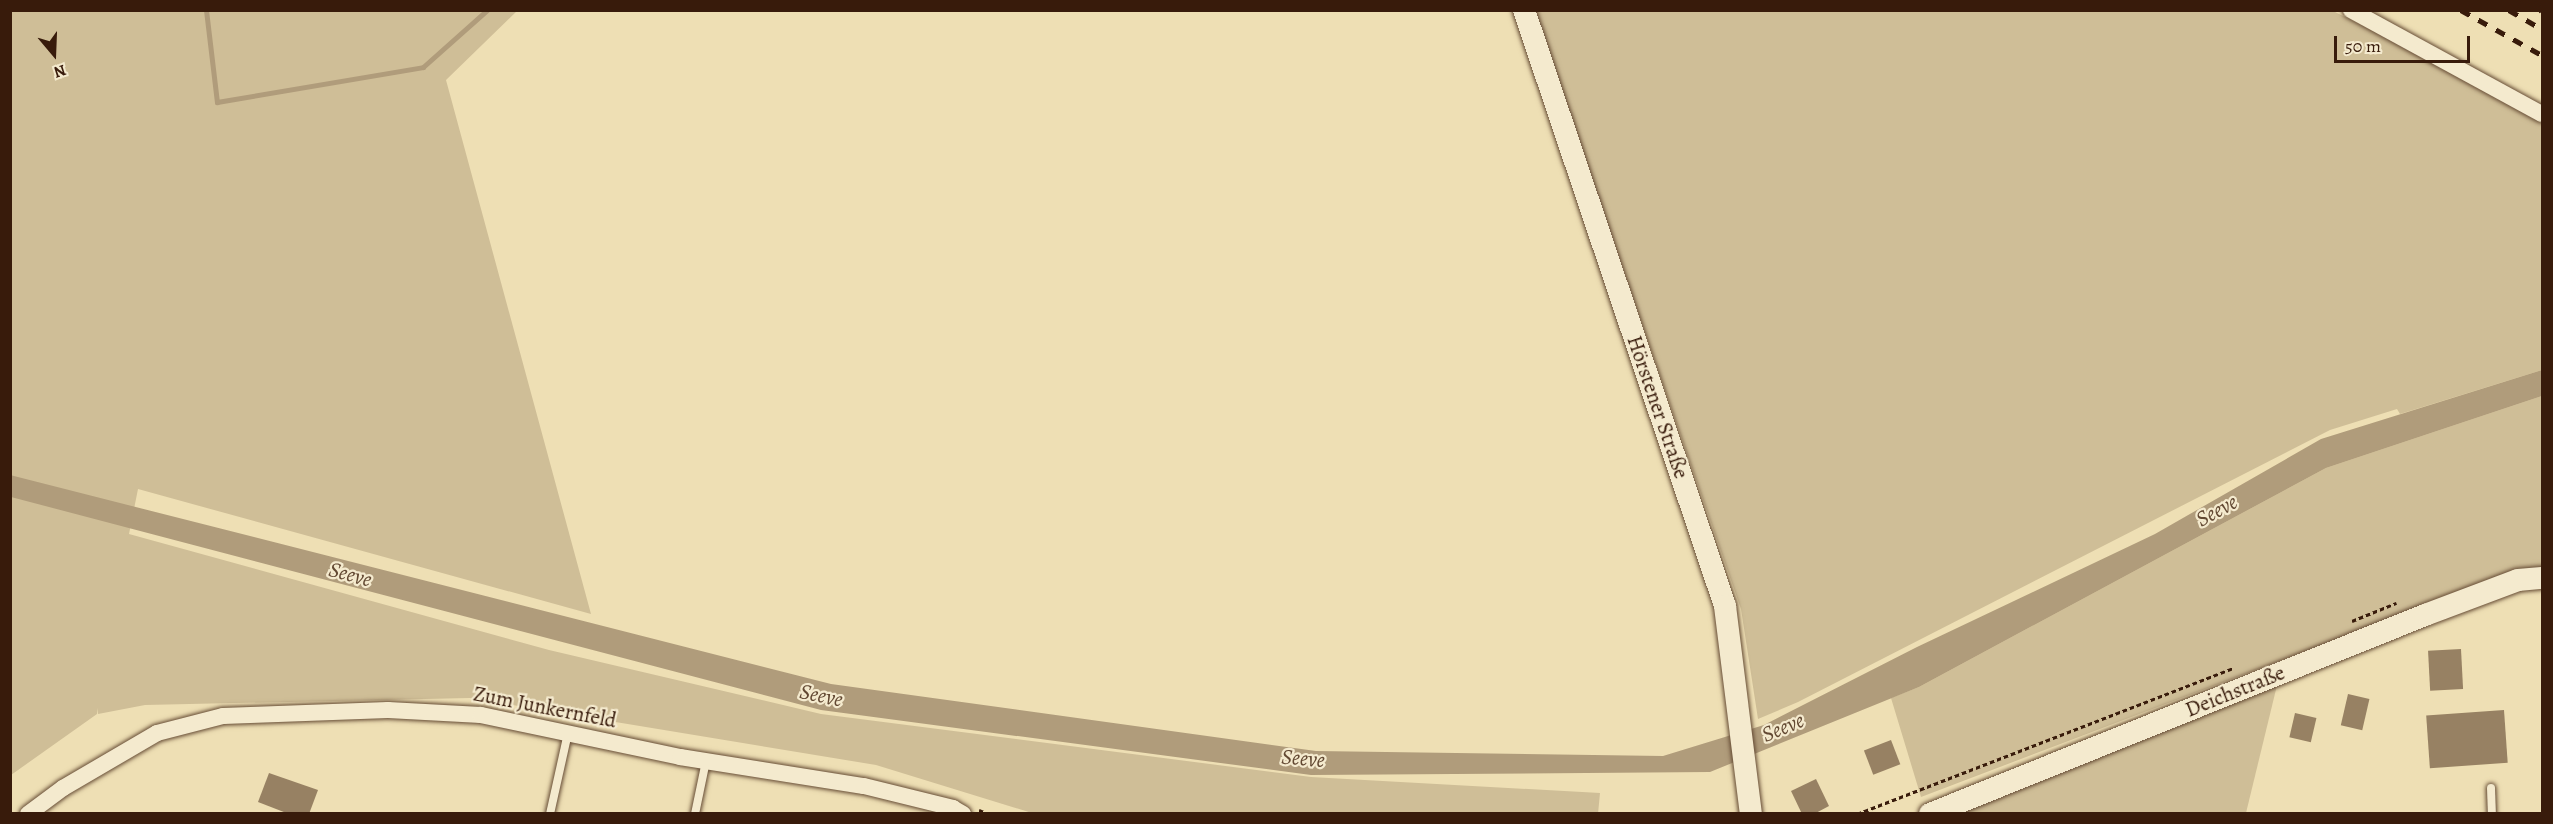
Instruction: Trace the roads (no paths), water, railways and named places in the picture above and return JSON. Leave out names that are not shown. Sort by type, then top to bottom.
[{"type":"street","name":"Hörstener Straße","points":[[1524,10],[1725,606],[1751,813]]},
{"type":"street","points":[[2351,10],[2542,114]]},
{"type":"street","name":"Deichstraße","points":[[1930,813],[2425,615],[2518,580],[2542,578]]},
{"type":"street","name":"Zum Junkernfeld","points":[[28,813],[63,788],[157,734],[223,716],[388,710],[481,714],[706,761],[864,786],[953,808],[963,813]]},
{"type":"lane","points":[[550,813],[568,733]]},
{"type":"lane","points":[[695,813],[706,761]]},
{"type":"lane","points":[[2491,789],[2493,813]]},
{"type":"water","name":"Seeve","points":[[2542,370],[2542,396],[2326,468],[1919,687],[1710,772],[1311,775],[821,710],[11,497],[10,475],[831,684],[1316,751],[1663,756],[1764,725],[1917,647],[2155,534],[2321,439]]},
{"type":"waterway","points":[[206,10],[217,102],[423,67],[487,10]]},
{"type":"railway","points":[[2461,10],[2542,55]]},
{"type":"railway","points":[[2509,10],[2542,29]]}]
